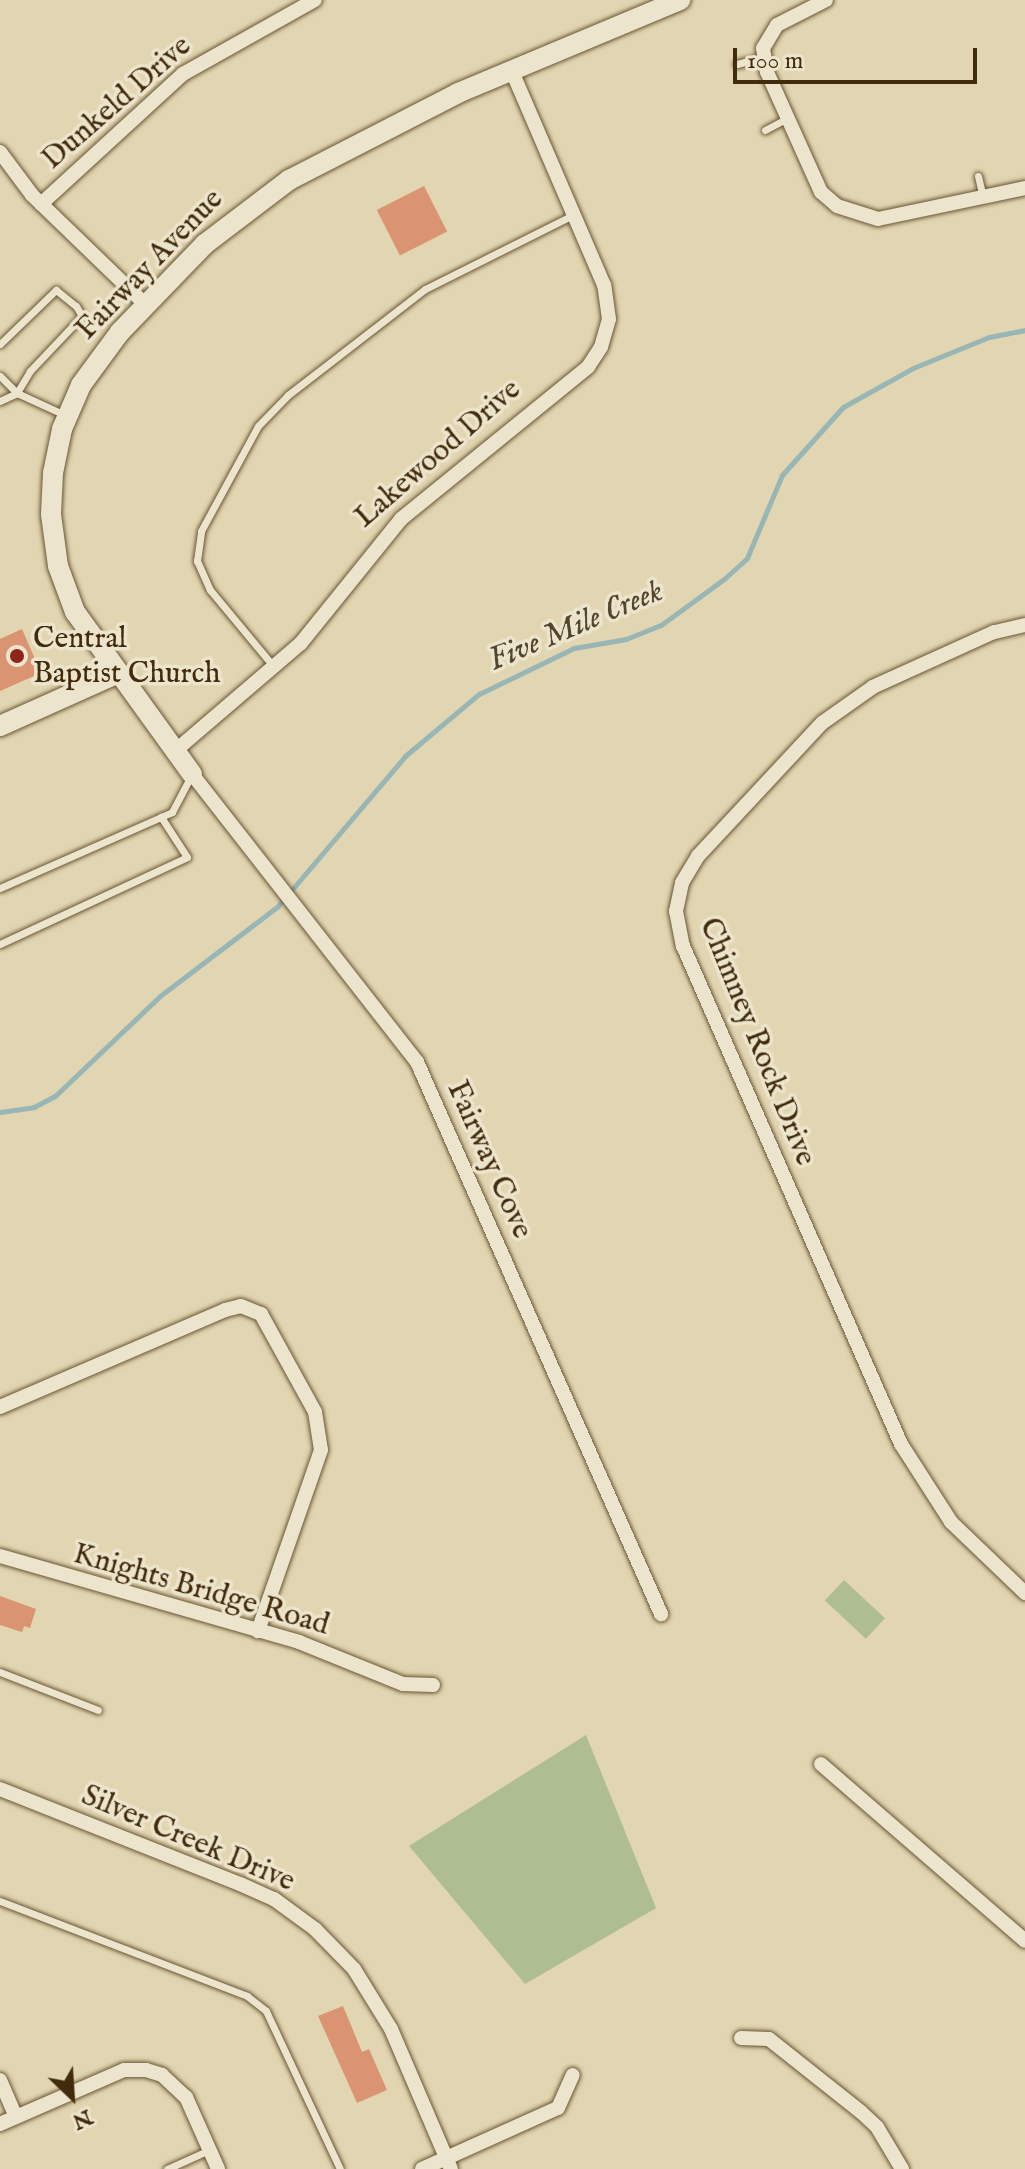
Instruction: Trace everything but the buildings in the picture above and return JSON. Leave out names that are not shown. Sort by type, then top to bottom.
[{"type":"street","name":"Dunkeld Drive","points":[[41,204],[183,74],[315,0]]},
{"type":"street","name":"Fairway Avenue","points":[[116,674],[75,612],[58,566],[51,497],[67,416],[98,358],[205,244],[277,188],[511,69],[680,0]]},
{"type":"street","points":[[826,0],[772,29],[763,57],[786,119],[821,192],[858,216],[894,218],[1025,188]]},
{"type":"street","name":"Lakewood Drive","points":[[175,751],[275,669],[401,519],[588,367],[601,347],[609,308],[511,69]]},
{"type":"street","points":[[0,152],[41,204],[146,305]]},
{"type":"street","name":"Chimney Rock Drive","points":[[1025,625],[994,632],[873,687],[822,723],[698,856],[682,883],[676,911],[683,946],[901,1444],[951,1522],[1025,1593]]},
{"type":"street","points":[[0,726],[116,674],[192,774]]},
{"type":"street","name":"Fairway Cove","points":[[192,774],[417,1062],[661,1614]]},
{"type":"street","points":[[0,1407],[225,1310],[241,1306],[261,1314],[315,1412],[321,1450],[258,1631]]},
{"type":"street","name":"Knights Bridge Road","points":[[0,1556],[299,1642],[403,1684],[433,1685]]},
{"type":"street","points":[[821,1764],[1025,1941]]},
{"type":"street","name":"Silver Creek Drive","points":[[0,1789],[274,1899],[315,1929],[354,1969],[377,2005],[449,2164]]},
{"type":"street","points":[[741,2038],[769,2039],[861,2112],[877,2127],[902,2169]]},
{"type":"street","points":[[0,2124],[124,2070],[146,2070],[162,2075],[186,2097],[218,2169]]},
{"type":"street","points":[[422,2169],[449,2164],[558,2108],[573,2075]]},
{"type":"street","points":[[0,2080],[16,2117]]},
{"type":"lane","points":[[737,64],[763,57]]},
{"type":"lane","points":[[765,130],[786,119]]},
{"type":"lane","points":[[978,176],[983,198]]},
{"type":"lane","points":[[275,669],[210,590],[197,561],[201,531],[258,426],[288,395],[425,289],[573,215]]},
{"type":"lane","points":[[0,344],[56,290],[82,316],[30,371],[17,393],[0,401]]},
{"type":"lane","points":[[0,376],[17,393],[67,416]]},
{"type":"lane","points":[[0,888],[172,812],[192,774]]},
{"type":"lane","points":[[0,944],[187,857],[161,817]]},
{"type":"lane","points":[[0,1672],[98,1710]]},
{"type":"lane","points":[[0,1901],[247,1996],[266,2011],[340,2169]]},
{"type":"lane","points":[[167,2169],[210,2150]]},
{"type":"green space","points":[[844,1580],[885,1618],[866,1639],[825,1600]]},
{"type":"green space","points":[[586,1735],[656,1908],[525,1984],[409,1846]]},
{"type":"waterway","name":"Five Mile Creek","points":[[0,1112],[34,1107],[55,1096],[160,996],[278,906],[405,756],[479,694],[574,648],[626,639],[661,625],[724,579],[747,558],[782,475],[843,407],[913,368],[989,337],[1025,330]]},
{"type":"place","name":"Central Baptist Church","points":[[17,656]]}]
